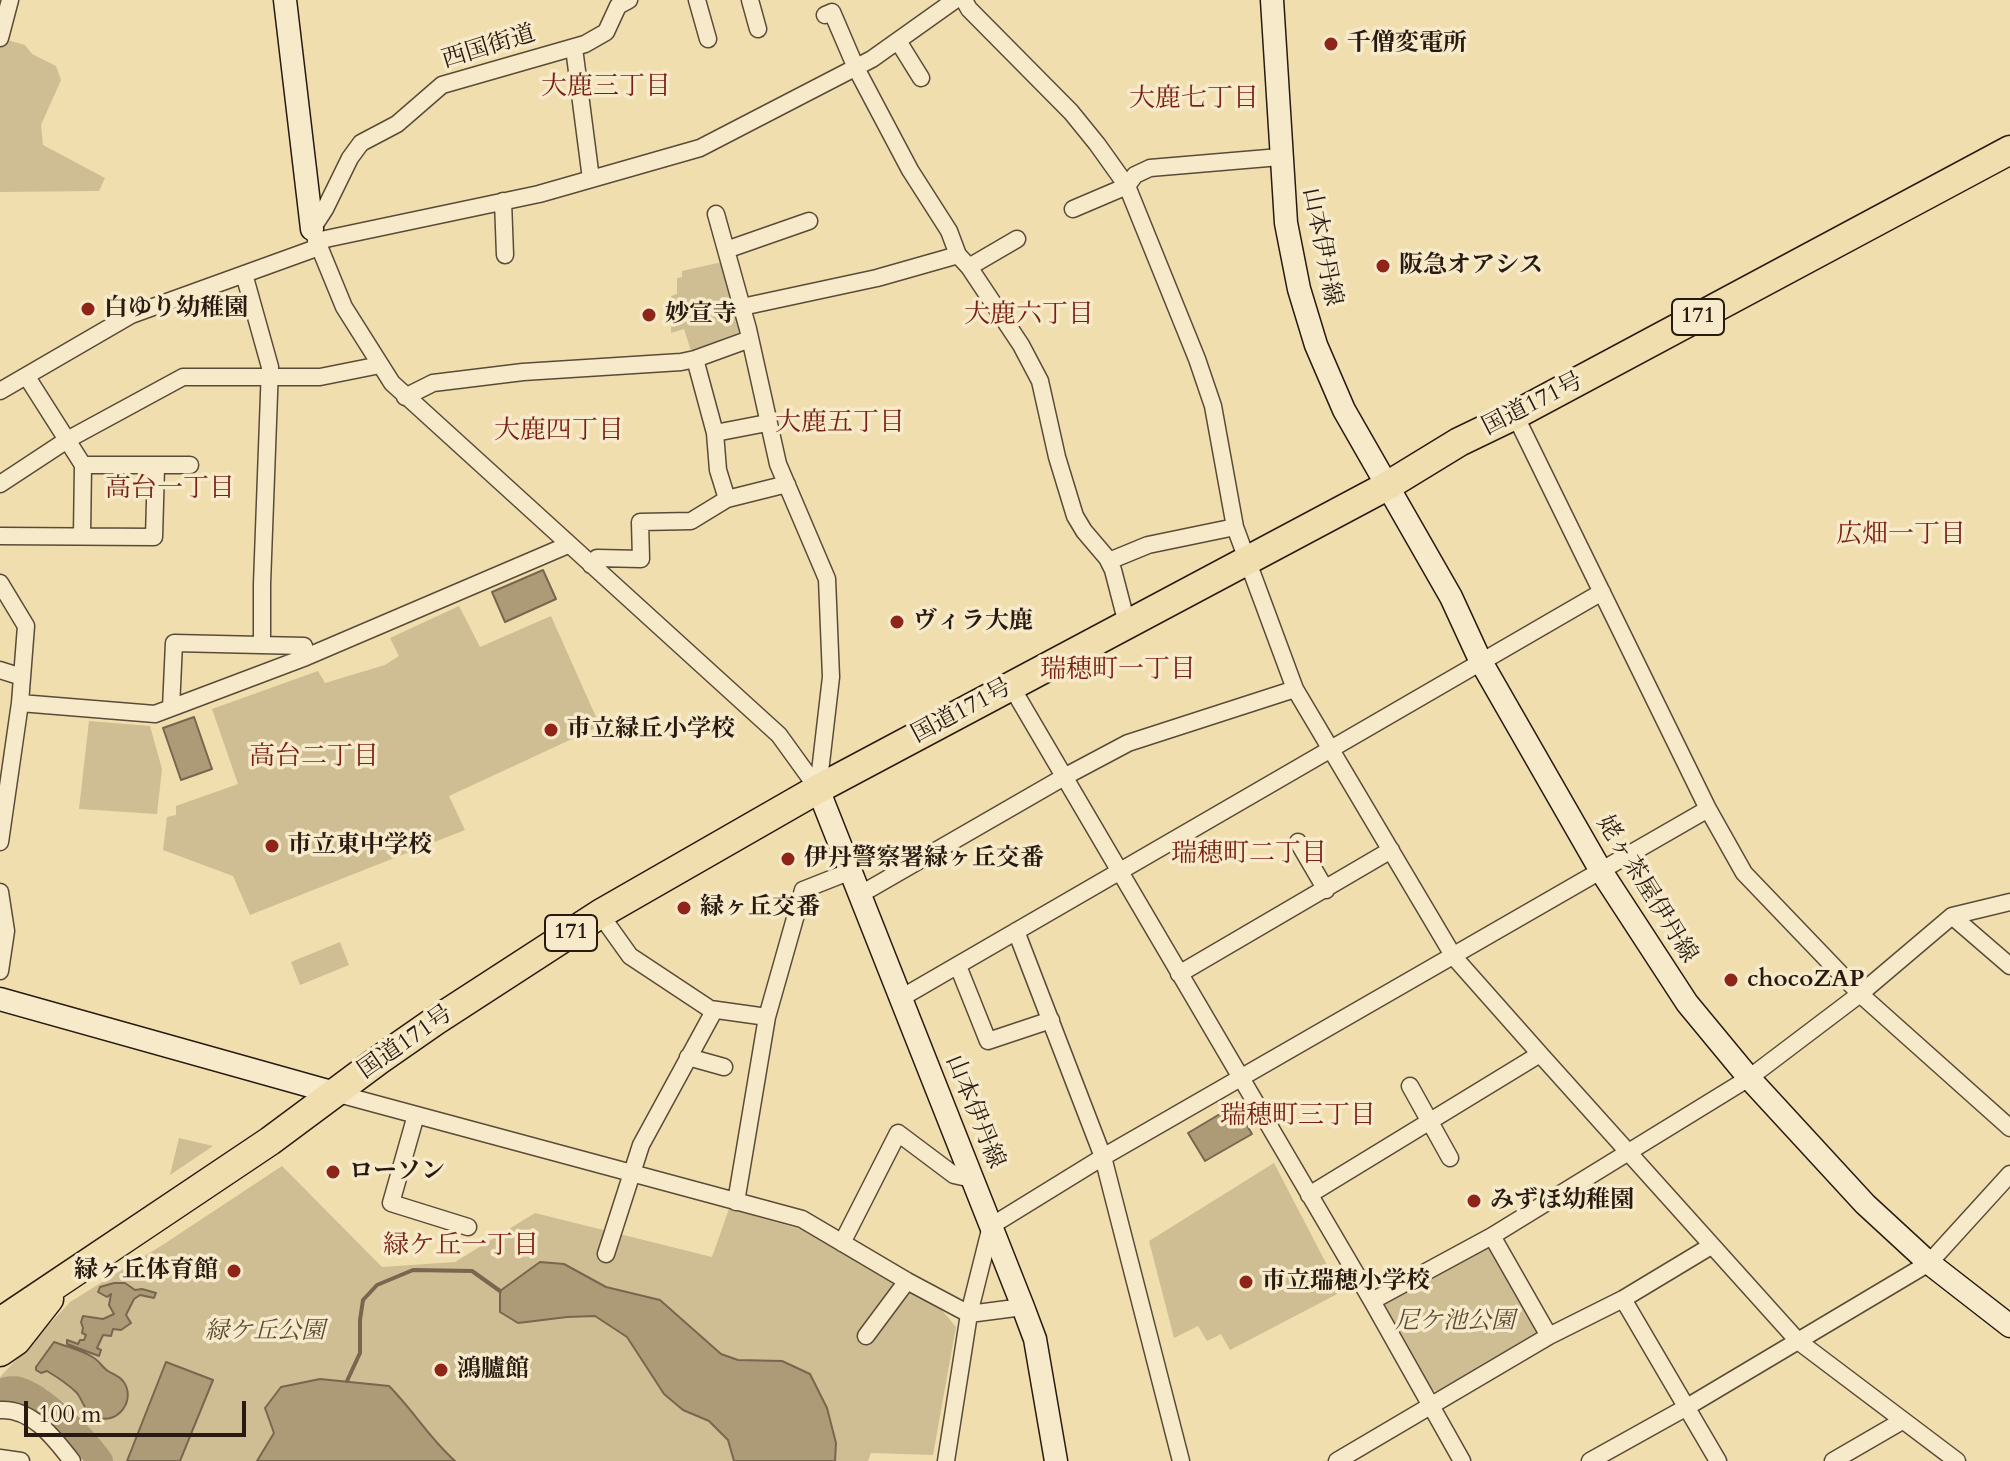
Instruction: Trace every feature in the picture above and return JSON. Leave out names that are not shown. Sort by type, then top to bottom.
[{"type":"highway","name":"国道171号","points":[[0,1322],[270,1141],[435,1021],[600,914],[818,789],[1387,486],[1459,442],[2010,150]]},
{"type":"highway","name":"171","points":[[0,1301],[64,1280]]},
{"type":"highway","name":"171","points":[[0,1352],[16,1341],[64,1280]]},
{"type":"main road","name":"山本伊丹線","points":[[1272,0],[1286,223],[1299,289],[1316,345],[1344,410],[1387,486]]},
{"type":"main road","points":[[281,2],[316,239]]},
{"type":"main road","name":"姥ヶ茶屋伊丹線","points":[[1387,486],[1451,597],[1480,660],[1601,871],[1687,1003],[1749,1078],[1865,1204],[1929,1263],[2010,1326]]},
{"type":"main road","name":"山本伊丹線","points":[[818,789],[1035,1339],[1056,1461]]},
{"type":"main road","points":[[0,999],[335,1093]]},
{"type":"street","points":[[0,38],[10,0]]},
{"type":"street","name":"西国街道","points":[[316,239],[325,209],[350,158],[361,143],[397,124],[442,85],[574,48],[606,32],[618,6],[629,0]]},
{"type":"street","points":[[697,0],[708,39]]},
{"type":"street","points":[[750,0],[758,29]]},
{"type":"street","points":[[0,391],[131,315],[244,274],[316,239],[503,201],[700,148],[856,68],[955,0]]},
{"type":"street","points":[[964,0],[969,9],[1071,112],[1127,186],[1213,406],[1235,527],[1295,689],[1454,957],[1798,1341],[1957,1461]]},
{"type":"street","points":[[832,12],[856,68],[910,170],[949,231],[963,261],[1021,345],[1040,381],[1057,457],[1075,516],[1109,561],[1127,624]]},
{"type":"street","points":[[898,41],[921,78]]},
{"type":"street","points":[[574,48],[591,179]]},
{"type":"street","points":[[1073,209],[1127,186],[1135,175],[1150,168],[1280,157]]},
{"type":"street","points":[[503,201],[505,255]]},
{"type":"street","points":[[716,214],[750,339],[778,464],[827,579],[831,677],[818,789]]},
{"type":"street","points":[[726,250],[809,221]]},
{"type":"street","points":[[316,239],[344,307],[380,365],[405,397],[779,735],[818,789]]},
{"type":"street","points":[[742,307],[963,261],[1017,239]]},
{"type":"street","points":[[244,274],[270,367],[262,644]]},
{"type":"street","points":[[405,397],[433,383],[523,372],[695,359],[750,339]]},
{"type":"street","points":[[695,359],[715,433],[718,470],[727,499]]},
{"type":"street","points":[[0,484],[67,440],[183,377],[320,377],[380,365]]},
{"type":"street","points":[[27,377],[83,465],[82,535]]},
{"type":"street","points":[[1515,415],[1708,809],[1744,873],[1860,994],[2010,1128]]},
{"type":"street","points":[[715,433],[767,423]]},
{"type":"street","points":[[83,465],[190,465]]},
{"type":"street","points":[[0,536],[154,537],[156,467]]},
{"type":"street","points":[[591,565],[597,558],[641,559],[640,522],[691,521],[727,499],[787,484]]},
{"type":"street","points":[[1109,561],[1148,545],[1235,527]]},
{"type":"street","points":[[20,703],[155,714],[306,657],[568,545]]},
{"type":"street","points":[[0,583],[26,626],[20,703],[0,842]]},
{"type":"street","points":[[901,998],[1602,592]]},
{"type":"street","points":[[171,708],[174,643],[304,646],[306,657]]},
{"type":"street","points":[[0,670],[22,677]]},
{"type":"street","points":[[1011,686],[1372,1301],[1462,1461]]},
{"type":"street","points":[[861,894],[1128,743],[1295,689]]},
{"type":"street","points":[[946,1461],[969,1314],[991,1226],[1103,1157],[1708,809]]},
{"type":"street","points":[[1298,842],[1326,890]]},
{"type":"street","points":[[1179,974],[1391,850]]},
{"type":"street","points":[[736,1202],[767,1017],[803,890],[851,871]]},
{"type":"street","points":[[0,892],[6,931],[0,971]]},
{"type":"street","points":[[1372,1301],[1492,1236],[1749,1078],[1860,994],[1952,916],[2010,902]]},
{"type":"street","points":[[600,914],[630,956],[714,1011],[767,1017]]},
{"type":"street","points":[[1952,916],[2010,966]]},
{"type":"street","points":[[1016,931],[1103,1157],[1181,1461]]},
{"type":"street","points":[[958,966],[988,1041],[1051,1020]]},
{"type":"street","points":[[606,1254],[641,1145],[714,1011]]},
{"type":"street","points":[[1309,1195],[1540,1054]]},
{"type":"street","points":[[688,1057],[724,1067]]},
{"type":"street","points":[[1410,1086],[1450,1158]]},
{"type":"street","points":[[335,1093],[802,1219],[969,1314],[1023,1307]]},
{"type":"street","points":[[416,1115],[391,1203],[468,1227]]},
{"type":"street","points":[[842,1243],[898,1133],[954,1175],[972,1179]]},
{"type":"street","points":[[1590,1461],[1929,1263],[2010,1174]]},
{"type":"street","points":[[1492,1236],[1549,1336]]},
{"type":"street","points":[[1337,1461],[1549,1336],[1623,1299],[1711,1246]]},
{"type":"street","points":[[866,1336],[907,1281]]},
{"type":"street","points":[[1623,1299],[1718,1461]]},
{"type":"street","points":[[0,1410],[20,1410],[36,1420],[65,1457]]},
{"type":"street","points":[[1833,1461],[1902,1421]]},
{"type":"street","points":[[0,1458],[21,1461]]},
{"type":"green space","points":[[3,39],[25,45],[32,54],[56,66],[61,80],[41,125],[43,145],[105,178],[99,191],[0,192],[0,47]]},
{"type":"green space","points":[[722,262],[743,331],[691,351],[684,329],[671,333],[671,296],[677,294],[677,278],[682,277],[682,271]]},
{"type":"green space","points":[[459,606],[480,647],[551,616],[600,726],[449,796],[465,830],[250,915],[233,876],[163,850],[167,817],[176,815],[176,806],[238,784],[212,709],[318,671],[325,683],[385,665],[399,656],[390,638]]},
{"type":"green space","points":[[89,721],[150,726],[162,769],[157,814],[79,809]]},
{"type":"green space","points":[[340,942],[349,965],[300,985],[291,962]]},
{"type":"green space","points":[[179,1138],[213,1146],[170,1175]]},
{"type":"green space","points":[[1274,1163],[1341,1292],[1230,1350],[1221,1334],[1207,1341],[1198,1326],[1174,1338],[1149,1241]]},
{"type":"green space","name":"緑ケ丘公園","points":[[282,1166],[382,1267],[455,1262],[535,1213],[712,1257],[729,1209],[807,1231],[941,1309],[956,1327],[933,1455],[871,1453],[868,1461],[108,1461],[77,1412],[46,1389],[0,1377],[70,1302]]},
{"type":"green space","name":"尼ケ池公園","points":[[1490,1242],[1540,1326],[1535,1336],[1441,1394],[1431,1389],[1383,1308],[1386,1298]]},
{"type":"shaded area","points":[[543,570],[556,599],[505,622],[492,592]]},
{"type":"shaded area","points":[[194,717],[212,769],[181,780],[163,728]]},
{"type":"shaded area","points":[[1235,1105],[1252,1134],[1205,1161],[1188,1133]]},
{"type":"shaded area","points":[[540,1262],[564,1264],[606,1287],[660,1300],[721,1354],[738,1360],[782,1361],[810,1374],[827,1408],[836,1443],[835,1461],[734,1461],[728,1440],[709,1421],[683,1410],[664,1394],[627,1337],[595,1316],[518,1323],[500,1312],[500,1291]]},
{"type":"shaded area","points":[[125,1283],[135,1290],[156,1293],[154,1298],[140,1295],[134,1299],[126,1315],[131,1323],[121,1330],[113,1329],[111,1336],[103,1335],[97,1348],[101,1350],[99,1356],[67,1344],[67,1340],[78,1344],[84,1340],[83,1316],[103,1319],[114,1314],[109,1305],[111,1294],[107,1297],[98,1292],[100,1287]]},
{"type":"shaded area","points":[[54,1342],[90,1355],[123,1381],[128,1395],[118,1414],[104,1419],[92,1415],[70,1387],[47,1371],[41,1373],[36,1370]]},
{"type":"shaded area","points":[[166,1362],[213,1380],[180,1461],[127,1461]]},
{"type":"shaded area","points":[[320,1379],[389,1386],[455,1461],[257,1461],[274,1433],[265,1408],[281,1387]]},
{"type":"waterway","points":[[347,1381],[360,1353],[363,1300],[377,1285],[413,1270],[472,1271],[500,1291]]},
{"type":"waterway","points":[[0,1391],[19,1390],[41,1402],[74,1431],[100,1461]]},
{"type":"place","name":"千僧変電所","points":[[1331,44]]},
{"type":"place","name":"阪急オアシス","points":[[1383,266]]},
{"type":"place","name":"白ゆり幼稚園","points":[[88,309]]},
{"type":"place","name":"妙宣寺","points":[[649,315]]},
{"type":"place","name":"ヴィラ大鹿","points":[[897,622]]},
{"type":"place","name":"市立緑丘小学校","points":[[551,730]]},
{"type":"place","name":"市立東中学校","points":[[272,846]]},
{"type":"place","name":"伊丹警察署緑ヶ丘交番","points":[[788,859]]},
{"type":"place","name":"緑ヶ丘交番","points":[[684,908]]},
{"type":"place","name":"chocoZAP","points":[[1731,980]]},
{"type":"place","name":"ローソン","points":[[333,1172]]},
{"type":"place","name":"みずほ幼稚園","points":[[1474,1201]]},
{"type":"place","name":"緑ヶ丘体育館","points":[[234,1271]]},
{"type":"place","name":"市立瑞穂小学校","points":[[1246,1282]]},
{"type":"place","name":"鴻臚館","points":[[441,1370]]},
{"type":"district","name":"大鹿三丁目","points":[[606,88]]},
{"type":"district","name":"大鹿七丁目","points":[[1194,100]]},
{"type":"district","name":"大鹿六丁目","points":[[1029,316]]},
{"type":"district","name":"大鹿五丁目","points":[[840,424]]},
{"type":"district","name":"大鹿四丁目","points":[[559,432]]},
{"type":"district","name":"高台一丁目","points":[[170,490]]},
{"type":"district","name":"広畑一丁目","points":[[1901,536]]},
{"type":"district","name":"瑞穂町一丁目","points":[[1118,671]]},
{"type":"district","name":"高台二丁目","points":[[314,758]]},
{"type":"district","name":"瑞穂町二丁目","points":[[1249,855]]},
{"type":"district","name":"瑞穂町三丁目","points":[[1298,1117]]},
{"type":"district","name":"緑ケ丘一丁目","points":[[461,1247]]}]
